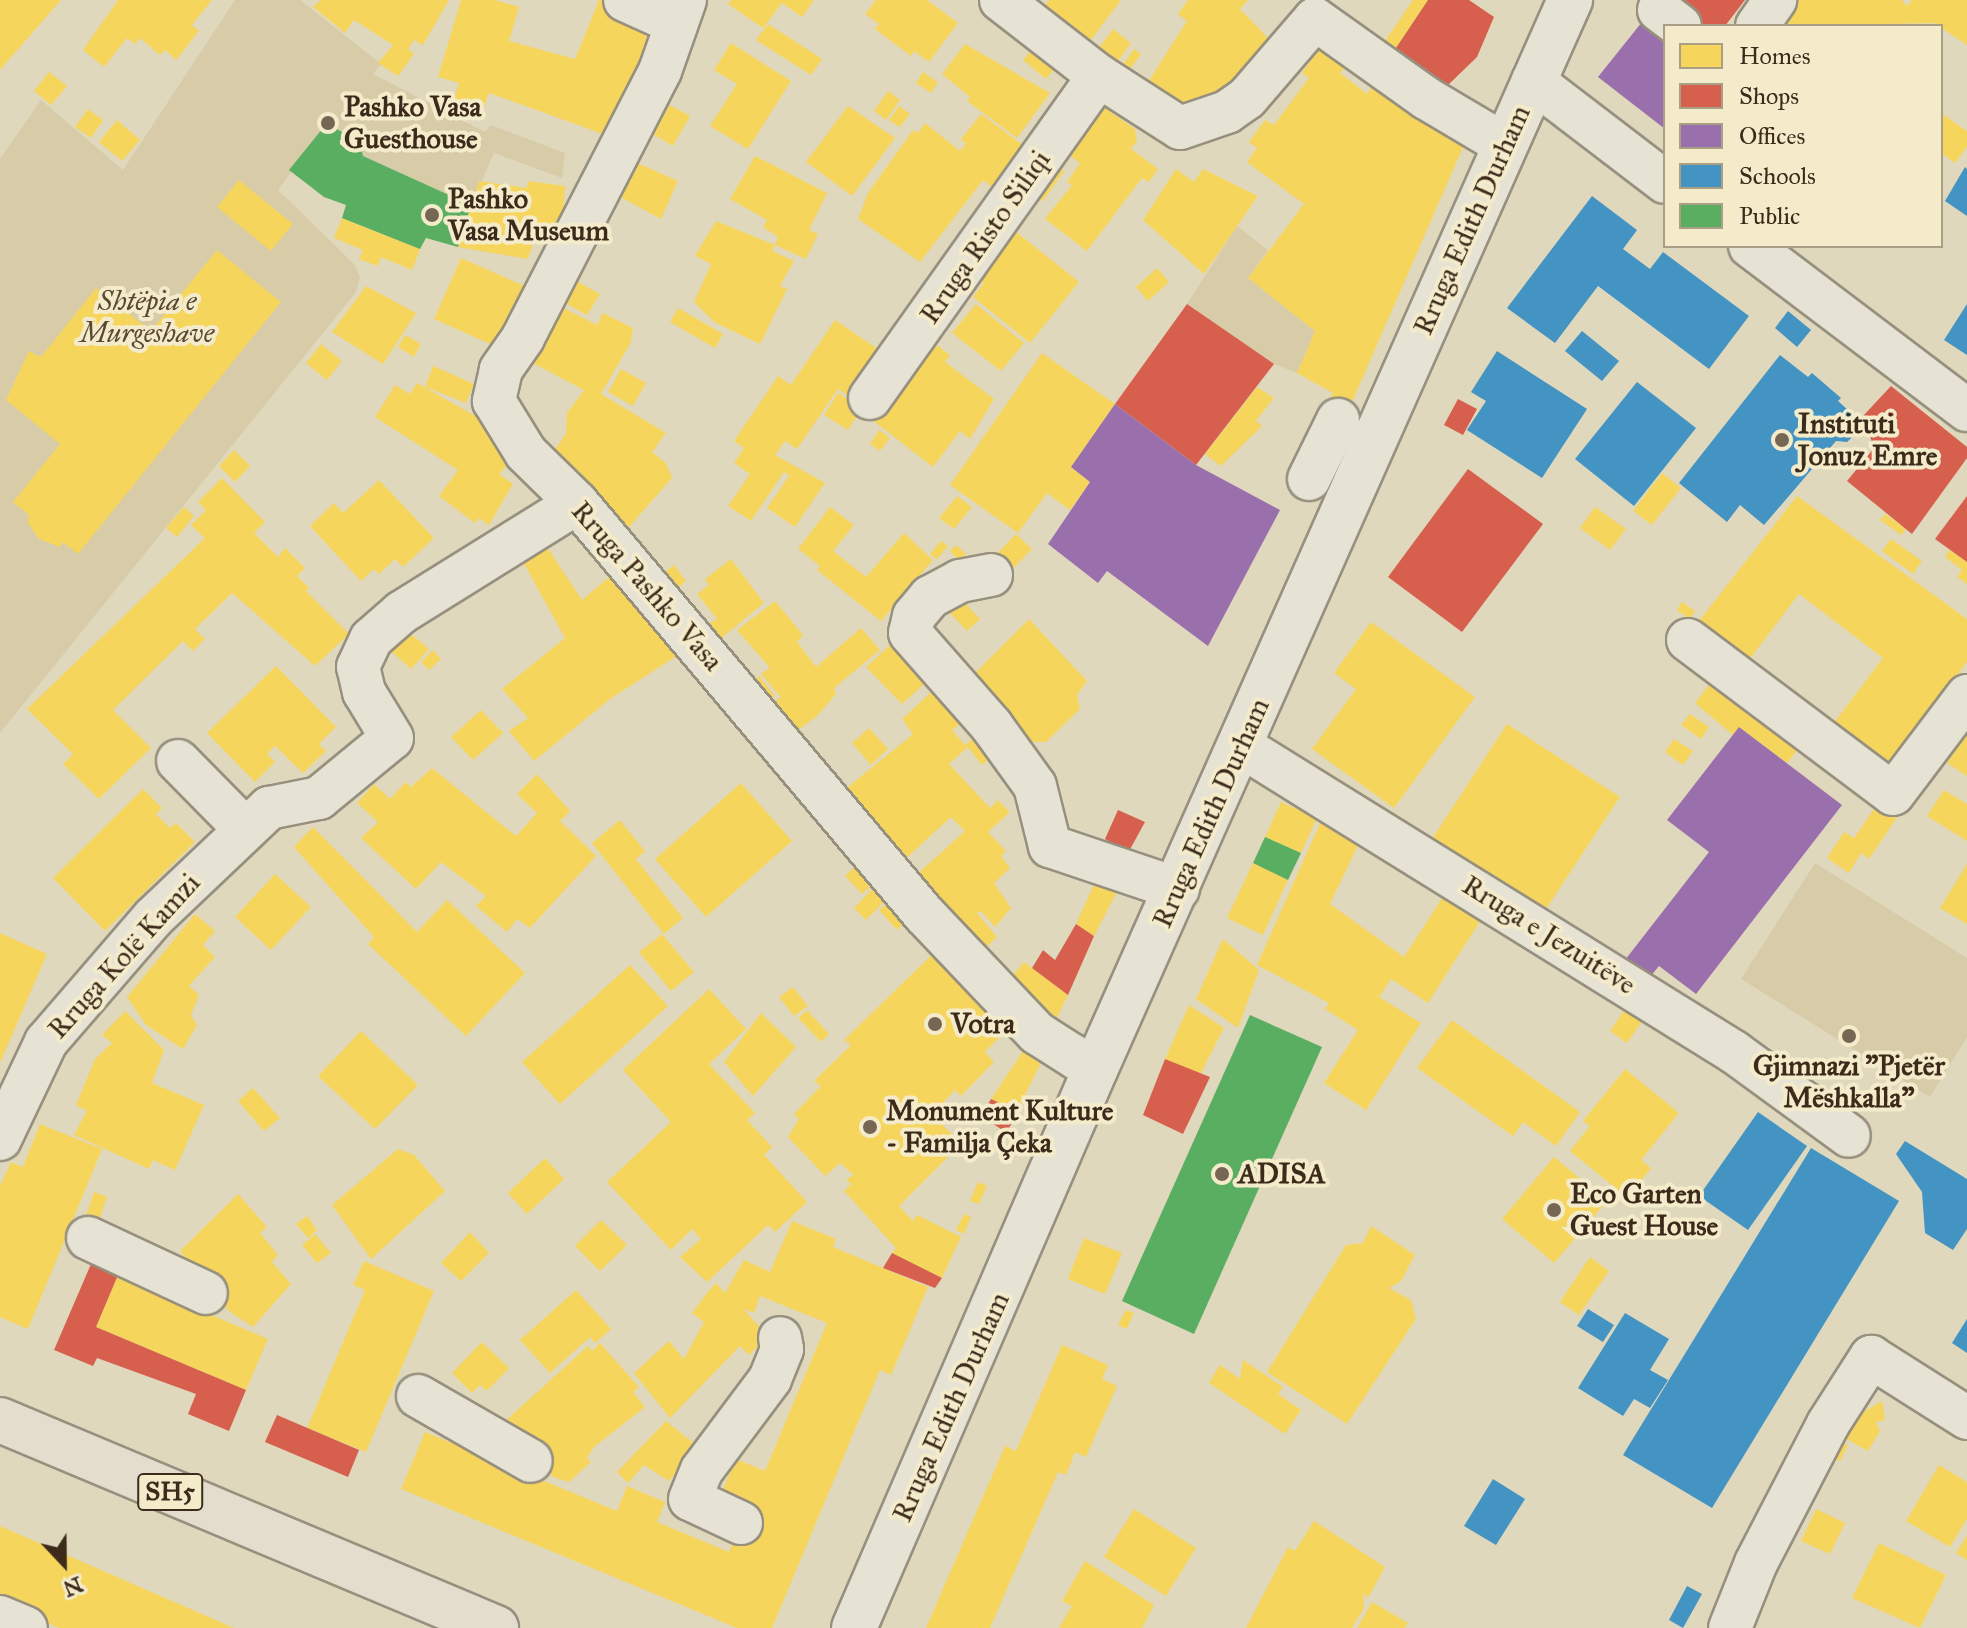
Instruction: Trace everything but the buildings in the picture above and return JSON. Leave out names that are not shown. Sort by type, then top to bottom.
[{"type":"main road","name":"Rruga Edith Durham","points":[[854,1628],[1095,1070],[1178,889],[1570,0]]},
{"type":"main road","name":"SH5","points":[[0,1420],[496,1628]]},
{"type":"street","points":[[625,0],[680,12]]},
{"type":"street","points":[[1001,0],[1099,76],[1180,128],[1201,123],[1247,98],[1315,19],[1426,98],[1505,145]]},
{"type":"street","name":"Rruga Pashko Vasa","points":[[680,12],[660,71],[493,389],[501,421],[577,503],[924,914],[1037,1033],[1095,1070]]},
{"type":"street","name":"Rruga Risto Siliqi","points":[[870,398],[1099,76]]},
{"type":"street","points":[[1533,81],[1663,180]]},
{"type":"street","points":[[1753,248],[1967,410]]},
{"type":"street","points":[[1309,479],[1338,420]]},
{"type":"street","name":"Rruga Kolë Kamzi","points":[[0,1139],[46,1042],[153,918],[244,828],[269,808],[319,798],[392,738],[364,692],[358,667],[371,639],[402,612],[577,503]]},
{"type":"street","points":[[991,575],[960,581],[930,597],[914,616],[910,633],[991,725],[1035,786],[1050,846],[1178,889]]},
{"type":"street","points":[[1688,640],[1893,794],[1967,696]]},
{"type":"street","name":"Rruga e Jezuitëve","points":[[1241,746],[1734,1052],[1849,1136]]},
{"type":"street","points":[[178,761],[244,828]]},
{"type":"street","points":[[88,1238],[206,1293]]},
{"type":"street","points":[[741,1523],[690,1499],[702,1470],[770,1379],[782,1349],[780,1338]]},
{"type":"street","points":[[1730,1628],[1756,1563],[1820,1438],[1871,1357],[1967,1418]]},
{"type":"street","points":[[418,1396],[531,1461]]},
{"type":"street","points":[[0,1617],[26,1628]]},
{"type":"green space","name":"Shtëpia e Murgeshave","points":[[235,0],[300,0],[381,64],[373,74],[485,132],[491,125],[565,153],[562,178],[494,153],[471,205],[363,156],[359,143],[327,124],[278,190],[354,264],[360,277],[356,292],[0,733],[0,159],[41,100],[123,170]]},
{"type":"green space","points":[[1237,226],[1268,250],[1248,278],[1315,331],[1297,373],[1274,364],[1187,304]]},
{"type":"green space","points":[[1815,863],[1967,958],[1967,1037],[1930,1097],[1741,979]]},
{"type":"place","name":"Pashko Vasa Guesthouse","points":[[328,123]]},
{"type":"place","name":"Pashko Vasa Museum","points":[[432,215]]},
{"type":"place","name":"Instituti Jonuz Emre","points":[[1782,440]]},
{"type":"place","name":"Votra","points":[[935,1024]]},
{"type":"place","name":"Gjimnazi \"Pjetër Mëshkalla\"","points":[[1849,1036]]},
{"type":"place","name":"Monument Kulture - Familja Çeka","points":[[870,1127]]},
{"type":"place","name":"ADISA","points":[[1222,1174]]},
{"type":"place","name":"Eco Garten Guest House","points":[[1554,1210]]}]
